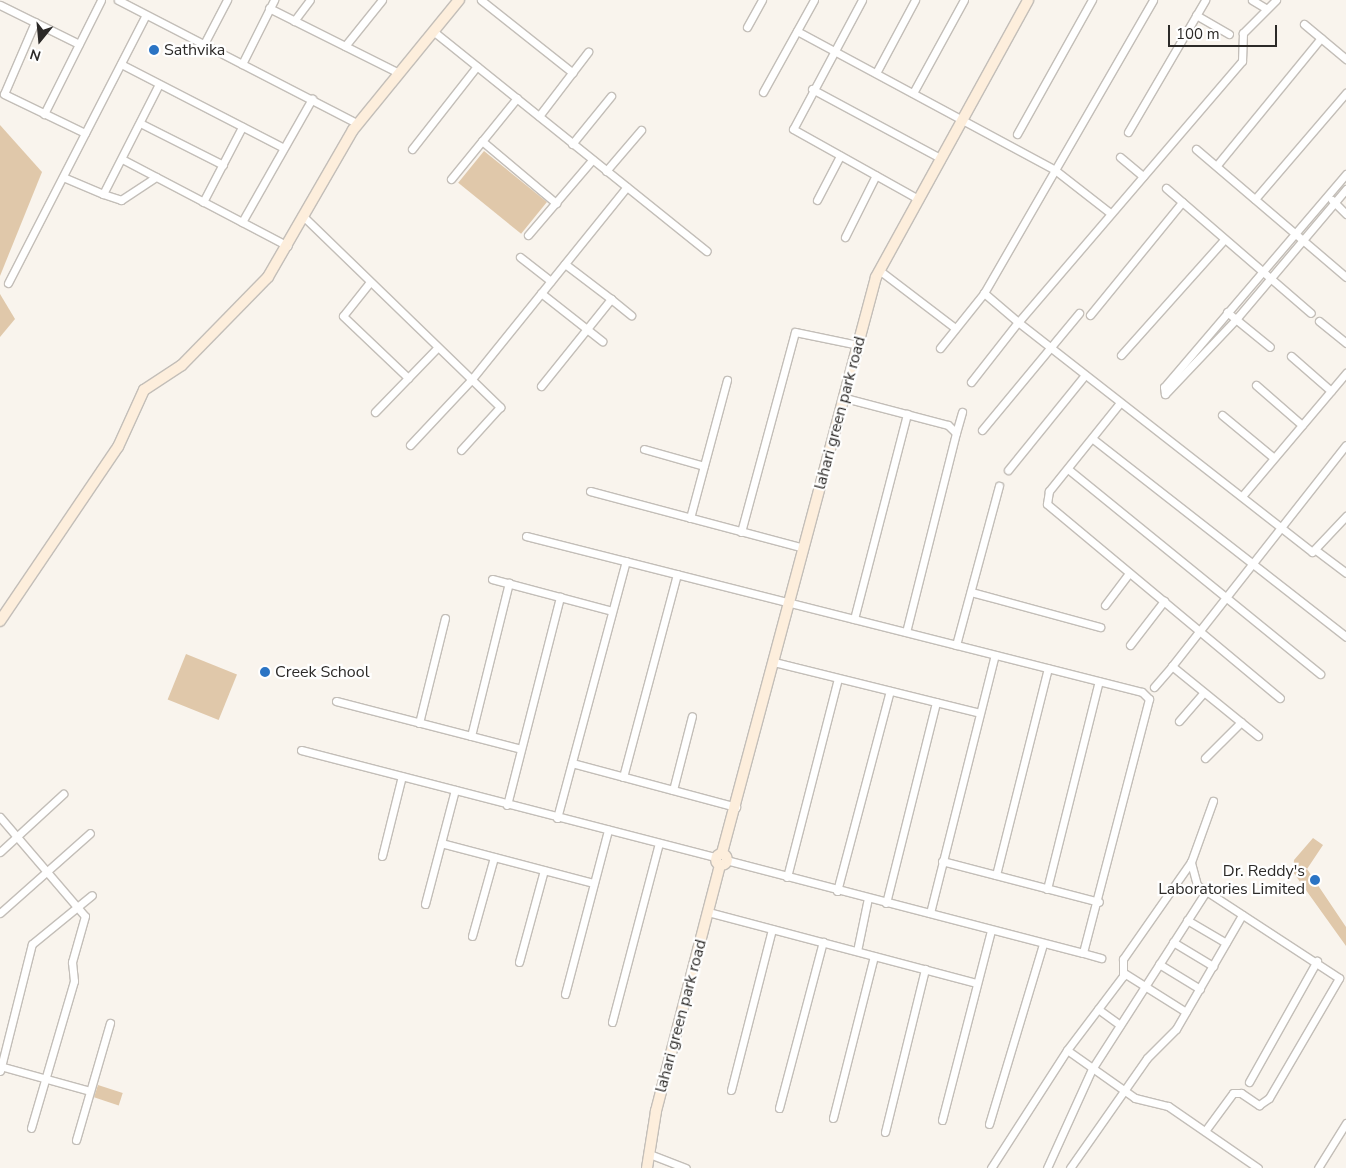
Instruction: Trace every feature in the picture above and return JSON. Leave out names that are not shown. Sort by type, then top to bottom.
[{"type":"street","points":[[44,114],[102,0]]},
{"type":"street","points":[[118,0],[358,124]]},
{"type":"street","points":[[204,44],[227,0]]},
{"type":"street","points":[[242,64],[274,0]]},
{"type":"street","points":[[294,21],[310,0]]},
{"type":"street","points":[[345,46],[382,0]]},
{"type":"street","points":[[0,621],[118,447],[144,390],[188,359],[268,277],[305,218],[358,124],[459,0]]},
{"type":"street","points":[[481,0],[572,73]]},
{"type":"street","points":[[746,27],[762,0]]},
{"type":"street","points":[[762,92],[814,0]]},
{"type":"street","points":[[862,0],[812,89],[793,129],[918,199]]},
{"type":"street","points":[[876,73],[915,0]]},
{"type":"street","points":[[913,93],[964,0]]},
{"type":"street","name":"lahari green park road","points":[[647,1168],[652,1154],[656,1111],[721,859],[879,270],[1028,0]]},
{"type":"street","points":[[1017,134],[1092,0]]},
{"type":"street","points":[[940,348],[984,293],[1153,0]]},
{"type":"street","points":[[1128,132],[1205,0]]},
{"type":"street","points":[[1252,0],[1267,8]]},
{"type":"street","points":[[971,382],[1018,322],[1110,213],[1242,61],[1243,33],[1276,0]]},
{"type":"street","points":[[0,5],[79,44]]},
{"type":"street","points":[[270,8],[400,73]]},
{"type":"street","points":[[8,283],[146,14]]},
{"type":"street","points":[[1196,15],[1229,34]]},
{"type":"street","points":[[35,22],[3,90],[44,114],[85,133]]},
{"type":"street","points":[[1304,24],[1346,59]]},
{"type":"street","points":[[797,30],[1055,170],[1110,213]]},
{"type":"street","points":[[434,31],[707,251]]},
{"type":"street","points":[[1216,165],[1321,38]]},
{"type":"street","points":[[539,116],[588,52]]},
{"type":"street","points":[[121,64],[284,148]]},
{"type":"street","points":[[412,149],[477,66]]},
{"type":"street","points":[[103,194],[160,84]]},
{"type":"street","points":[[812,89],[940,158]]},
{"type":"street","points":[[1255,199],[1346,93]]},
{"type":"street","points":[[572,144],[611,96]]},
{"type":"street","points":[[451,179],[517,98]]},
{"type":"street","points":[[242,222],[312,100]]},
{"type":"street","points":[[140,123],[222,165]]},
{"type":"street","points":[[203,202],[242,127]]},
{"type":"street","points":[[606,171],[641,130]]},
{"type":"street","points":[[482,141],[556,203]]},
{"type":"street","points":[[1196,149],[1296,232],[1346,277]]},
{"type":"street","points":[[817,200],[840,156]]},
{"type":"street","points":[[1120,157],[1143,176]]},
{"type":"street","points":[[122,159],[288,246]]},
{"type":"street","points":[[528,235],[592,160]]},
{"type":"street","points":[[1346,174],[1164,387],[1165,394],[1237,318],[1302,238],[1346,189]]},
{"type":"street","points":[[845,237],[876,175]]},
{"type":"street","points":[[63,177],[121,200],[156,177]]},
{"type":"street","points":[[410,445],[471,380],[627,187]]},
{"type":"street","points":[[1166,188],[1224,240],[1270,276],[1310,313]]},
{"type":"street","points":[[1327,195],[1346,214]]},
{"type":"street","points":[[1090,315],[1182,202]]},
{"type":"street","points":[[305,218],[500,407],[461,450]]},
{"type":"street","points":[[1122,355],[1224,240]]},
{"type":"street","points":[[520,257],[551,282]]},
{"type":"street","points":[[565,264],[631,315]]},
{"type":"street","points":[[879,270],[955,328]]},
{"type":"street","points":[[370,282],[343,316],[408,378]]},
{"type":"street","points":[[541,293],[602,341]]},
{"type":"street","points":[[984,293],[1119,404],[1243,495],[1312,552],[1317,551],[1346,573]]},
{"type":"street","points":[[541,386],[611,299]]},
{"type":"street","points":[[1227,312],[1237,318],[1270,347]]},
{"type":"street","points":[[982,430],[1079,313]]},
{"type":"street","points":[[1319,321],[1346,343]]},
{"type":"street","points":[[740,532],[795,332],[858,345]]},
{"type":"street","points":[[375,412],[437,348]]},
{"type":"street","points":[[1290,356],[1331,391]]},
{"type":"street","points":[[1243,495],[1346,373]]},
{"type":"street","points":[[1008,470],[1085,375]]},
{"type":"street","points":[[690,518],[727,380]]},
{"type":"street","points":[[1256,385],[1302,425]]},
{"type":"street","points":[[845,398],[948,425],[956,433]]},
{"type":"street","points":[[1119,404],[1093,439],[1049,491],[1047,504],[1280,698]]},
{"type":"street","points":[[906,632],[962,412]]},
{"type":"street","points":[[854,619],[907,414]]},
{"type":"street","points":[[1222,415],[1274,458]]},
{"type":"street","points":[[1093,439],[1346,637]]},
{"type":"street","points":[[1154,687],[1346,445]]},
{"type":"street","points":[[644,449],[704,466]]},
{"type":"street","points":[[1068,468],[1320,674]]},
{"type":"street","points":[[956,645],[999,486]]},
{"type":"street","points":[[590,491],[804,548]]},
{"type":"street","points":[[1317,551],[1346,516]]},
{"type":"street","points":[[526,536],[1142,692],[1149,699],[1099,902],[1083,953]]},
{"type":"street","points":[[557,818],[626,561]]},
{"type":"street","points":[[1105,605],[1129,573]]},
{"type":"street","points":[[623,776],[677,574]]},
{"type":"street","points":[[492,579],[612,611]]},
{"type":"street","points":[[470,736],[509,583]]},
{"type":"street","points":[[971,592],[1100,627]]},
{"type":"street","points":[[507,805],[560,597]]},
{"type":"street","points":[[1130,645],[1164,601]]},
{"type":"street","points":[[419,723],[445,618]]},
{"type":"street","points":[[930,913],[995,655]]},
{"type":"street","points":[[774,662],[980,713]]},
{"type":"street","points":[[1172,666],[1258,736]]},
{"type":"street","points":[[996,875],[1048,668]]},
{"type":"street","points":[[787,877],[838,678]]},
{"type":"street","points":[[1047,889],[1099,681]]},
{"type":"street","points":[[837,891],[890,691]]},
{"type":"street","points":[[1179,721],[1203,693]]},
{"type":"street","points":[[336,701],[521,749]]},
{"type":"street","points":[[886,903],[936,702]]},
{"type":"street","points":[[673,790],[692,716]]},
{"type":"street","points":[[1205,758],[1241,722]]},
{"type":"street","points":[[301,750],[837,891],[930,913],[1101,958]]},
{"type":"street","points":[[572,763],[736,807]]},
{"type":"street","points":[[382,856],[402,776]]},
{"type":"street","points":[[425,904],[455,790]]},
{"type":"street","points":[[0,852],[63,794]]},
{"type":"street","points":[[991,1168],[1067,1050],[1124,973],[1123,959],[1191,862],[1213,800]]},
{"type":"street","points":[[0,817],[79,906],[85,920],[72,962],[74,981],[31,1128]]},
{"type":"street","points":[[565,994],[608,830]]},
{"type":"street","points":[[0,913],[90,833]]},
{"type":"street","points":[[441,843],[594,884]]},
{"type":"street","points":[[612,1022],[659,843]]},
{"type":"street","points":[[472,936],[494,857]]},
{"type":"street","points":[[942,861],[1099,902]]},
{"type":"street","points":[[1191,862],[1194,880],[1204,893],[1318,961],[1339,981],[1269,1098],[1259,1105],[1233,1093],[1205,1131]]},
{"type":"street","points":[[519,962],[544,870]]},
{"type":"street","points":[[1047,1168],[1092,1069],[1204,893]]},
{"type":"street","points":[[90,1092],[0,1068],[32,944],[92,894]]},
{"type":"street","points":[[856,951],[868,898]]},
{"type":"street","points":[[708,912],[977,983]]},
{"type":"street","points":[[1070,1168],[1125,1091],[1186,1012],[1242,915]]},
{"type":"street","points":[[1187,920],[1226,943]]},
{"type":"street","points":[[731,1090],[772,929]]},
{"type":"street","points":[[942,1120],[991,930]]},
{"type":"street","points":[[779,1108],[823,942]]},
{"type":"street","points":[[1173,942],[1213,966]]},
{"type":"street","points":[[989,1124],[1043,944]]},
{"type":"street","points":[[833,1118],[874,956]]},
{"type":"street","points":[[1249,1082],[1318,961]]},
{"type":"street","points":[[1159,964],[1200,989]]},
{"type":"street","points":[[885,1132],[926,970]]},
{"type":"street","points":[[1124,973],[1186,1012]]},
{"type":"street","points":[[1098,1009],[1120,1025]]},
{"type":"street","points":[[76,1140],[110,1024]]},
{"type":"street","points":[[1067,1050],[1092,1069],[1140,1100],[1162,1102],[1258,1168]]},
{"type":"street","points":[[1318,1168],[1346,1123]]},
{"type":"street","points":[[652,1154],[686,1168]]},
{"type":"shaded area","points":[[0,125],[42,172],[0,276]]},
{"type":"shaded area","points":[[484,151],[547,202],[521,234],[458,183]]},
{"type":"shaded area","points":[[0,294],[15,319],[0,337]]},
{"type":"shaded area","points":[[186,654],[237,675],[219,720],[168,699]]},
{"type":"shaded area","points":[[1313,838],[1323,845],[1307,869],[1346,927],[1346,946],[1293,872],[1294,860]]},
{"type":"shaded area","points":[[98,1085],[123,1093],[119,1105],[94,1097]]},
{"type":"place","name":"Sathvika","points":[[154,50]]},
{"type":"place","name":"Creek School","points":[[265,672]]},
{"type":"place","name":"Dr. Reddy's Laboratories Limited","points":[[1315,880]]}]
